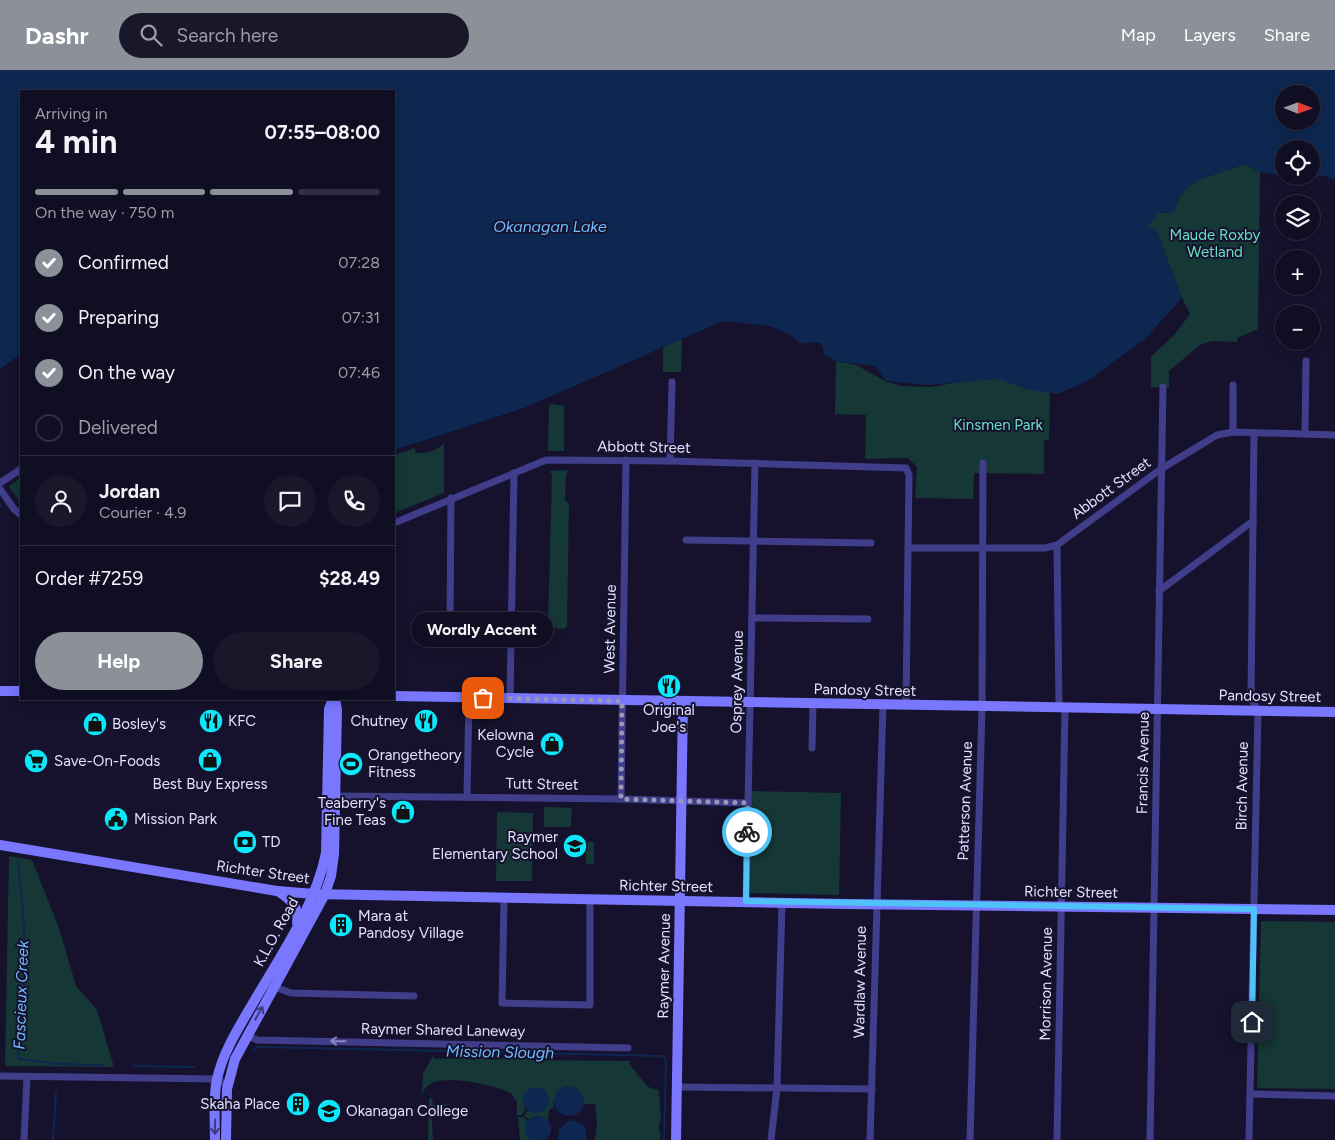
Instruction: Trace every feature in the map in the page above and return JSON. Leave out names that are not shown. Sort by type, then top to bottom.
[{"type":"main road","points":[[0,691],[20,692]]},
{"type":"main road","name":"Pandosy Street","points":[[395,696],[1335,712]]},
{"type":"main road","name":"K.L.O. Road","points":[[215,1140],[217,1082],[239,1026],[269,985],[325,894],[331,876],[334,854],[336,796],[334,700]]},
{"type":"main road","name":"K.L.O. Road","points":[[226,1140],[227,1089],[235,1059],[322,875],[326,853],[329,709],[334,700]]},
{"type":"main road","name":"Raymer Avenue","points":[[676,1140],[683,702]]},
{"type":"main road","name":"Richter Street","points":[[0,845],[277,891],[314,894],[590,900],[1335,910]]},
{"type":"main road","points":[[277,891],[295,905],[299,915],[296,928]]},
{"type":"street","points":[[1305,434],[1306,361]]},
{"type":"street","points":[[670,461],[672,382]]},
{"type":"street","points":[[1233,385],[1233,432]]},
{"type":"street","name":"Francis Avenue","points":[[1150,1140],[1163,387]]},
{"type":"street","name":"Abbott Street","points":[[395,523],[546,460],[626,460],[906,468],[909,475],[908,548],[1045,548],[1057,545],[1162,469],[1217,435],[1233,432],[1335,435]]},
{"type":"street","name":"Birch Avenue","points":[[1249,1140],[1258,711],[1251,698],[1254,433]]},
{"type":"street","points":[[1326,434],[1335,440]]},
{"type":"street","name":"West Avenue","points":[[621,799],[626,460]]},
{"type":"street","name":"Osprey Avenue","points":[[746,901],[755,463]]},
{"type":"street","name":"Patterson Avenue","points":[[970,1140],[982,706],[981,549],[984,463]]},
{"type":"street","points":[[0,483],[20,470]]},
{"type":"street","points":[[510,699],[514,474]]},
{"type":"street","points":[[0,489],[20,515]]},
{"type":"street","points":[[450,625],[451,498]]},
{"type":"street","points":[[1159,591],[1253,521]]},
{"type":"street","points":[[686,540],[871,543]]},
{"type":"street","name":"Morrison Avenue","points":[[1057,545],[1062,708],[1057,1140]]},
{"type":"street","points":[[906,705],[908,548]]},
{"type":"street","points":[[752,618],[868,619]]},
{"type":"street","points":[[467,797],[469,698]]},
{"type":"street","points":[[812,748],[813,704]]},
{"type":"street","name":"Wardlaw Avenue","points":[[870,1140],[883,705]]},
{"type":"street","name":"Tutt Street","points":[[336,796],[681,800],[748,803]]},
{"type":"street","points":[[504,898],[502,1003],[590,1005],[590,900]]},
{"type":"street","points":[[771,1140],[777,1088],[782,903]]},
{"type":"street","points":[[269,985],[291,993],[414,996]]},
{"type":"street","name":"Raymer Shared Laneway","points":[[246,1036],[258,1040],[628,1048]]},
{"type":"street","points":[[0,1076],[196,1080],[225,1084],[227,1089]]},
{"type":"street","points":[[24,1140],[27,1077]]},
{"type":"street","points":[[676,1087],[872,1089]]},
{"type":"street","points":[[1251,1094],[1335,1096]]},
{"type":"green space","name":"Maude Roxby Wetland","points":[[1245,164],[1260,172],[1258,329],[1237,338],[1237,342],[1212,341],[1200,345],[1169,371],[1169,388],[1151,387],[1151,357],[1175,334],[1190,314],[1182,298],[1157,231],[1147,226],[1158,213],[1174,212],[1180,196],[1189,186],[1203,178]]},
{"type":"green space","points":[[682,337],[681,372],[663,372],[663,348]]},
{"type":"green space","name":"Kinsmen Park","points":[[836,361],[856,365],[887,382],[903,386],[931,387],[1000,375],[1050,387],[1049,441],[1044,440],[1044,474],[974,473],[973,499],[915,498],[917,467],[908,458],[865,459],[866,415],[835,414]]},
{"type":"green space","points":[[549,405],[564,406],[564,451],[548,451]]},
{"type":"green space","points":[[444,443],[444,493],[395,513],[395,455],[415,448],[415,453],[423,453],[438,448]]},
{"type":"green space","points":[[569,470],[566,474],[565,500],[569,504],[567,626],[564,629],[550,628],[548,626],[552,474],[549,471]]},
{"type":"green space","points":[[20,479],[20,502],[9,486]]},
{"type":"green space","points":[[751,791],[841,793],[839,895],[750,893]]},
{"type":"green space","points":[[544,807],[572,808],[571,827],[544,827]]},
{"type":"green space","points":[[497,812],[533,813],[532,881],[496,881]]},
{"type":"green space","points":[[586,842],[594,842],[594,864],[586,864]]},
{"type":"green space","points":[[9,856],[32,860],[59,928],[76,986],[97,1010],[114,1067],[5,1066]]},
{"type":"green space","points":[[1261,921],[1335,922],[1335,1089],[1257,1088]]},
{"type":"green space","points":[[433,1056],[435,1059],[468,1058],[474,1060],[481,1057],[492,1060],[512,1057],[530,1060],[630,1061],[630,1065],[648,1087],[659,1090],[661,1121],[658,1127],[661,1135],[659,1140],[595,1140],[597,1123],[595,1104],[584,1104],[584,1101],[553,1102],[554,1107],[549,1110],[548,1121],[539,1116],[528,1119],[524,1116],[527,1111],[542,1111],[549,1102],[545,1090],[537,1087],[524,1105],[525,1110],[522,1115],[517,1115],[517,1102],[511,1093],[483,1084],[449,1080],[440,1081],[429,1085],[422,1094],[423,1073]]},
{"type":"green space","points":[[429,1098],[432,1098],[433,1105],[455,1104],[431,1108],[433,1140],[428,1140]]},
{"type":"green space","points":[[518,1117],[523,1117],[528,1121],[525,1130],[532,1140],[520,1140]]},
{"type":"water","name":"Okanagan Lake","points":[[0,70],[1335,70],[1335,180],[1326,176],[1320,176],[1320,140],[1275,140],[1275,175],[1260,172],[1245,164],[1203,178],[1189,186],[1180,196],[1174,212],[1158,213],[1148,226],[1157,231],[1182,298],[1145,339],[1087,381],[1058,394],[1029,390],[999,379],[928,385],[886,381],[875,366],[836,361],[825,355],[821,343],[801,344],[789,334],[770,326],[723,321],[524,408],[395,450],[395,90],[20,90],[20,355],[0,369]]},
{"type":"water","points":[[569,1086],[580,1090],[584,1101],[580,1112],[569,1116],[558,1112],[554,1101],[558,1090]]},
{"type":"water","points":[[536,1087],[545,1091],[549,1100],[545,1109],[536,1113],[527,1109],[523,1100],[527,1091]]},
{"type":"water","points":[[533,1117],[543,1117],[550,1124],[550,1134],[543,1141],[533,1141],[526,1134],[526,1124]]},
{"type":"water","points":[[570,1120],[585,1126],[587,1140],[558,1140],[559,1129]]},
{"type":"waterway","name":"Fascieux Creek","points":[[18,861],[25,956],[24,987],[17,1041],[19,1059],[58,1064],[104,1065]]},
{"type":"waterway","name":"Mission Slough","points":[[253,1051],[257,1047],[265,1047],[662,1056],[666,1060],[664,1140]]},
{"type":"waterway","name":"Mission Slough","points":[[134,1066],[194,1067]]},
{"type":"waterway","name":"Fascieux Creek","points":[[53,1140],[56,1092]]},
{"type":"way so far","points":[[483,698],[622,701],[621,799],[748,803],[747,832]]},
{"type":"place","name":"Original Joe's","points":[[669,686]]},
{"type":"place","name":"Wordly Accent","points":[[483,698]]},
{"type":"place","name":"KFC","points":[[211,721]]},
{"type":"place","name":"Chutney","points":[[426,721]]},
{"type":"place","name":"Bosley's","points":[[95,724]]},
{"type":"place","name":"Kelowna Cycle","points":[[552,744]]},
{"type":"place","name":"Best Buy Express","points":[[210,760]]},
{"type":"place","name":"Save-On-Foods","points":[[36,761]]},
{"type":"place","name":"Orangetheory Fitness","points":[[351,764]]},
{"type":"place","name":"Teaberry's Fine Teas","points":[[403,812]]},
{"type":"place","name":"Mission Park","points":[[116,819]]},
{"type":"place","name":"TD","points":[[245,842]]},
{"type":"place","name":"Raymer Elementary School","points":[[575,846]]},
{"type":"place","name":"Mara at Pandosy Village","points":[[341,925]]},
{"type":"place","name":"Skaha Place","points":[[298,1104]]},
{"type":"place","name":"Okanagan College","points":[[329,1111]]},
{"type":"route","points":[[747,832],[746,901],[1254,909],[1252,1022]]}]
